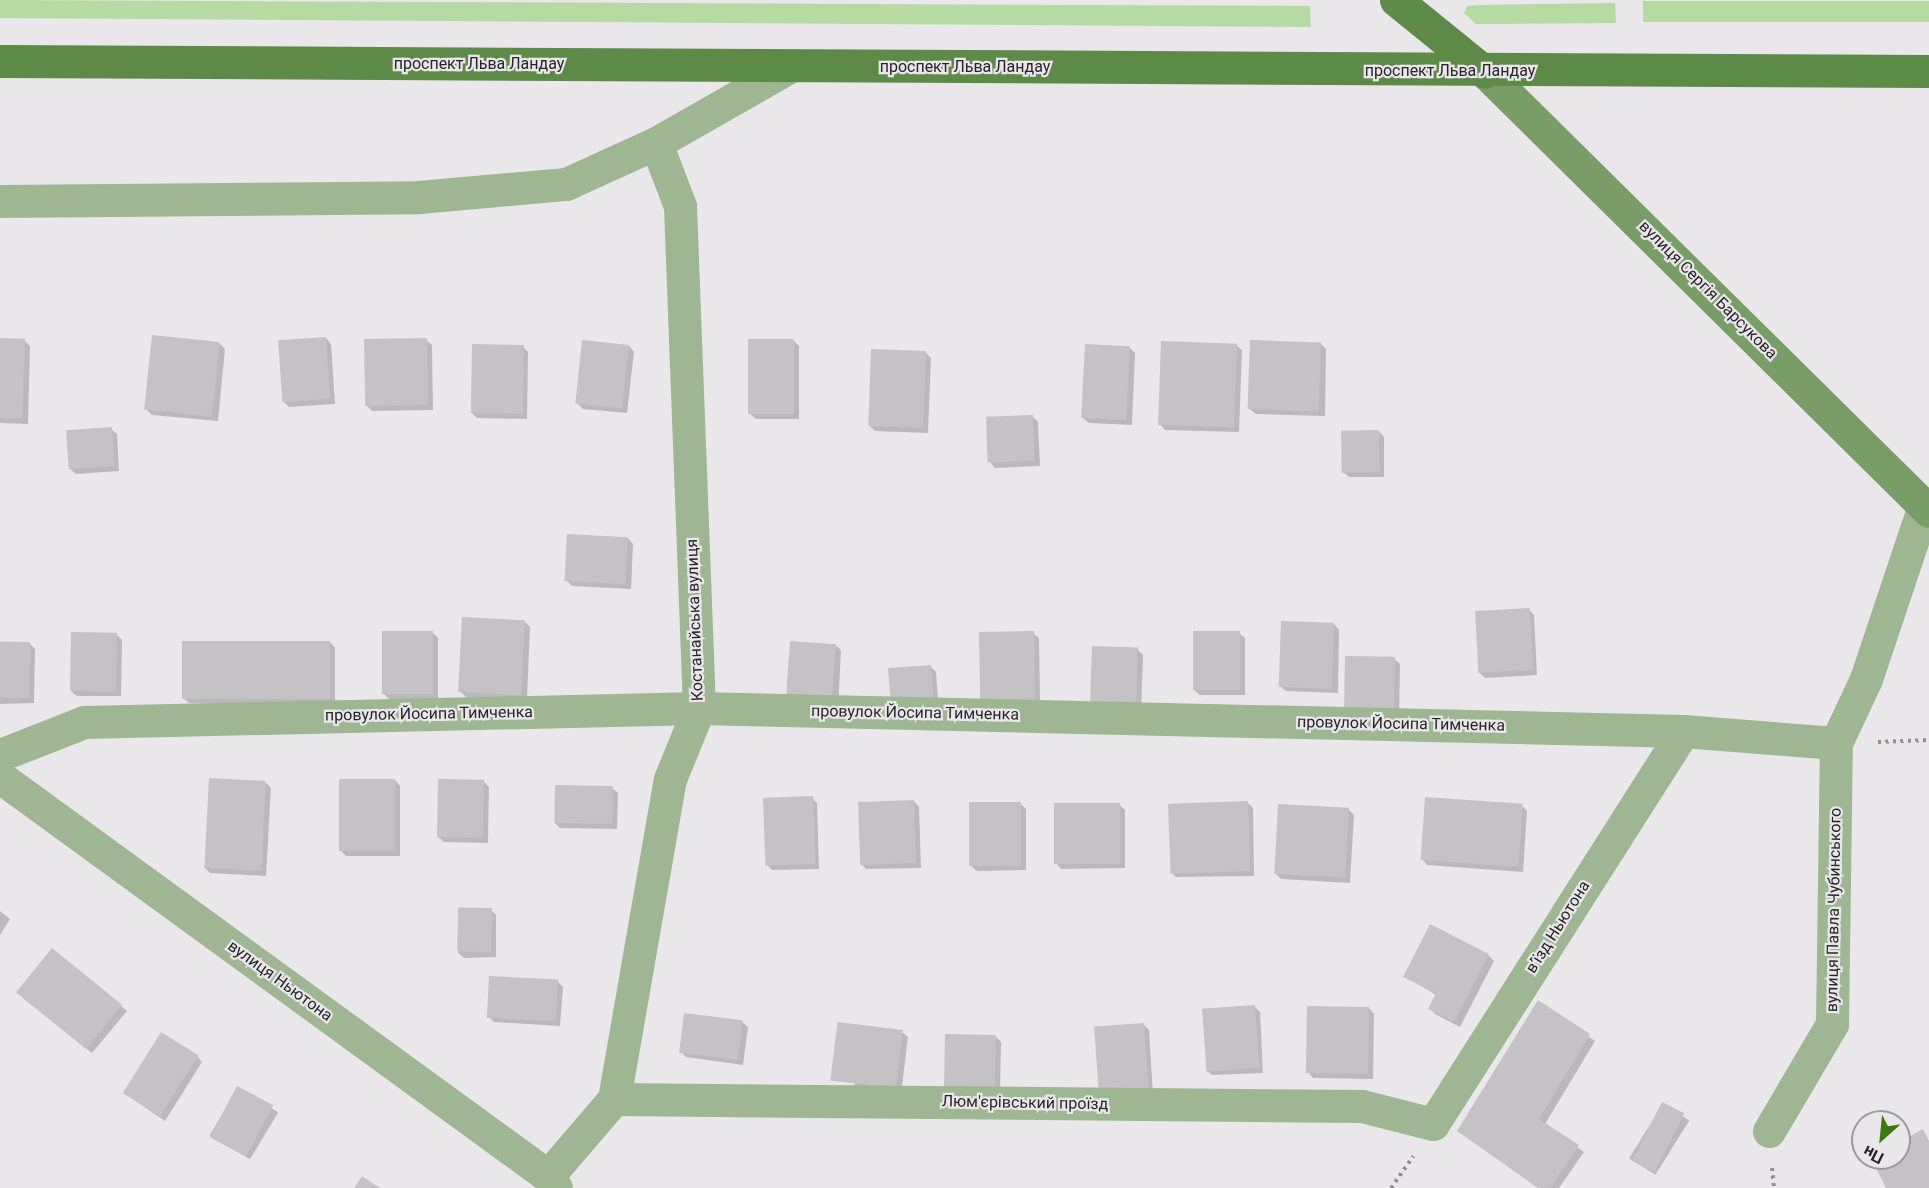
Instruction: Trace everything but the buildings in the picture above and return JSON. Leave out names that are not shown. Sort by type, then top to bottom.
[{"type":"main road","points":[[1396,0],[1485,72]]},
{"type":"main road","name":"проспект Льва Ландау","points":[[0,61],[1485,72],[1929,71]]},
{"type":"main road","name":"вулиця Сергія Барсукова","points":[[1485,72],[1926,508]]},
{"type":"street","points":[[0,201],[419,197],[566,184],[656,142],[791,66]]},
{"type":"street","name":"Костанайська вулиця","points":[[614,1098],[670,779],[699,708],[680,206],[656,142]]},
{"type":"street","points":[[1836,743],[1866,679],[1926,508]]},
{"type":"street","name":"провулок Йосипа Тимченка","points":[[0,755],[84,722],[699,708],[1683,731],[1836,743]]},
{"type":"street","name":"в’їзд Ньютона","points":[[1433,1124],[1683,731]]},
{"type":"street","name":"вулиця Павла Чубинського","points":[[1769,1131],[1832,1024],[1836,743]]},
{"type":"street","name":"вулиця Ньютона","points":[[0,777],[552,1182]]},
{"type":"street","points":[[552,1182],[614,1098]]},
{"type":"street","name":"Люм'єрівський проїзд","points":[[614,1098],[1362,1106],[1433,1124]]},
{"type":"path","points":[[1836,743],[1929,740]]},
{"type":"green space","points":[[0,0],[1310,6],[1311,27],[0,18]]},
{"type":"green space","points":[[1643,1],[1929,1],[1929,22],[1643,22]]},
{"type":"green space","points":[[1615,3],[1616,23],[1476,24],[1464,13],[1467,6],[1478,5]]}]
